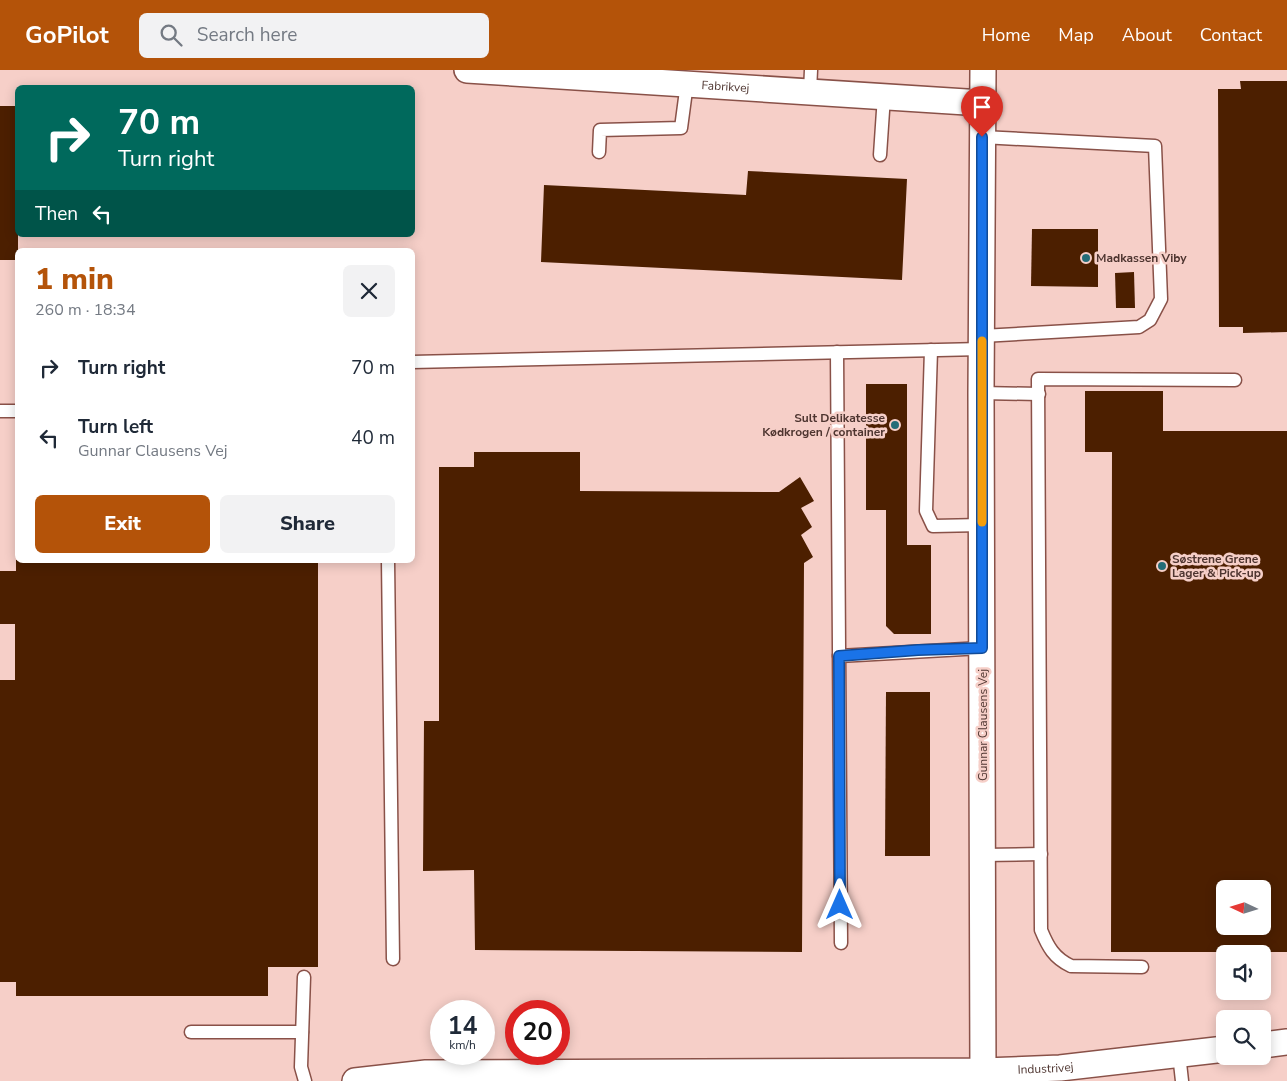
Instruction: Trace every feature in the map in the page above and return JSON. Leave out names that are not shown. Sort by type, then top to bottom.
[{"type":"street","name":"Fabrikvej","points":[[467,70],[646,75],[688,83],[811,81],[884,96],[982,103]]},
{"type":"street","name":"Gunnar Clausens Vej","points":[[983,70],[981,393],[984,855],[983,1076]]},
{"type":"street","points":[[1271,1044],[1287,1042]]},
{"type":"street","name":"Industrivej","points":[[355,1081],[426,1074],[605,1077],[983,1076],[1216,1050]]},
{"type":"lane","points":[[599,152],[600,130],[681,128],[688,83]]},
{"type":"lane","points":[[880,155],[884,96]]},
{"type":"lane","points":[[415,362],[930,350],[982,342],[1139,327],[1150,320],[1161,298],[1155,146],[982,137]]},
{"type":"lane","points":[[930,350],[926,511],[933,526],[982,525]]},
{"type":"lane","points":[[837,352],[841,943]]},
{"type":"lane","points":[[1142,966],[1071,966],[1060,960],[1049,948],[1041,930],[1038,379],[1235,380]]},
{"type":"lane","points":[[981,393],[1039,394]]},
{"type":"lane","points":[[0,411],[15,411]]},
{"type":"lane","points":[[388,563],[393,959]]},
{"type":"lane","points":[[839,656],[918,650],[982,648]]},
{"type":"lane","points":[[984,855],[1041,854]]},
{"type":"lane","points":[[304,977],[301,1067],[304,1081]]},
{"type":"lane","points":[[191,1032],[302,1032]]},
{"type":"lane","points":[[1179,1054],[1182,1081]]},
{"type":"building","points":[[1240,81],[1287,81],[1287,332],[1243,333],[1243,327],[1219,327],[1218,89],[1241,89]]},
{"type":"building","points":[[0,106],[15,106],[15,237],[18,237],[18,248],[15,248],[15,260],[0,260]]},
{"type":"building","points":[[748,171],[907,179],[902,280],[541,262],[544,185],[746,195]]},
{"type":"building","points":[[1032,229],[1098,229],[1098,287],[1031,286]]},
{"type":"building","points":[[1134,272],[1135,308],[1116,308],[1115,273]]},
{"type":"building","points":[[866,384],[907,384],[907,545],[931,545],[931,634],[894,634],[886,626],[886,510],[866,510]]},
{"type":"building","points":[[1085,391],[1163,391],[1163,431],[1287,431],[1287,952],[1271,952],[1271,945],[1216,945],[1216,952],[1111,952],[1112,452],[1085,452]]},
{"type":"building","points":[[474,452],[580,452],[580,491],[779,492],[800,477],[814,501],[801,508],[812,527],[801,535],[813,557],[804,563],[802,952],[475,950],[474,870],[423,871],[424,721],[439,721],[439,467],[474,467]]},
{"type":"building","points":[[16,563],[318,563],[318,967],[268,967],[268,996],[16,996],[16,982],[0,982],[0,680],[15,680],[15,624],[0,624],[0,571],[16,571]]},
{"type":"building","points":[[886,692],[930,692],[930,856],[885,856]]},
{"type":"slow traffic","points":[[982,341],[982,522]]},
{"type":"place","name":"Madkassen Viby","points":[[1086,258]]},
{"type":"place","name":"Sult Delikatesse Kødkrogen / container","points":[[895,425]]},
{"type":"place","name":"Søstrene Grene Lager & Pick-up","points":[[1162,566]]},
{"type":"route","points":[[840,905],[839,656],[918,650],[982,648],[982,137]]}]
